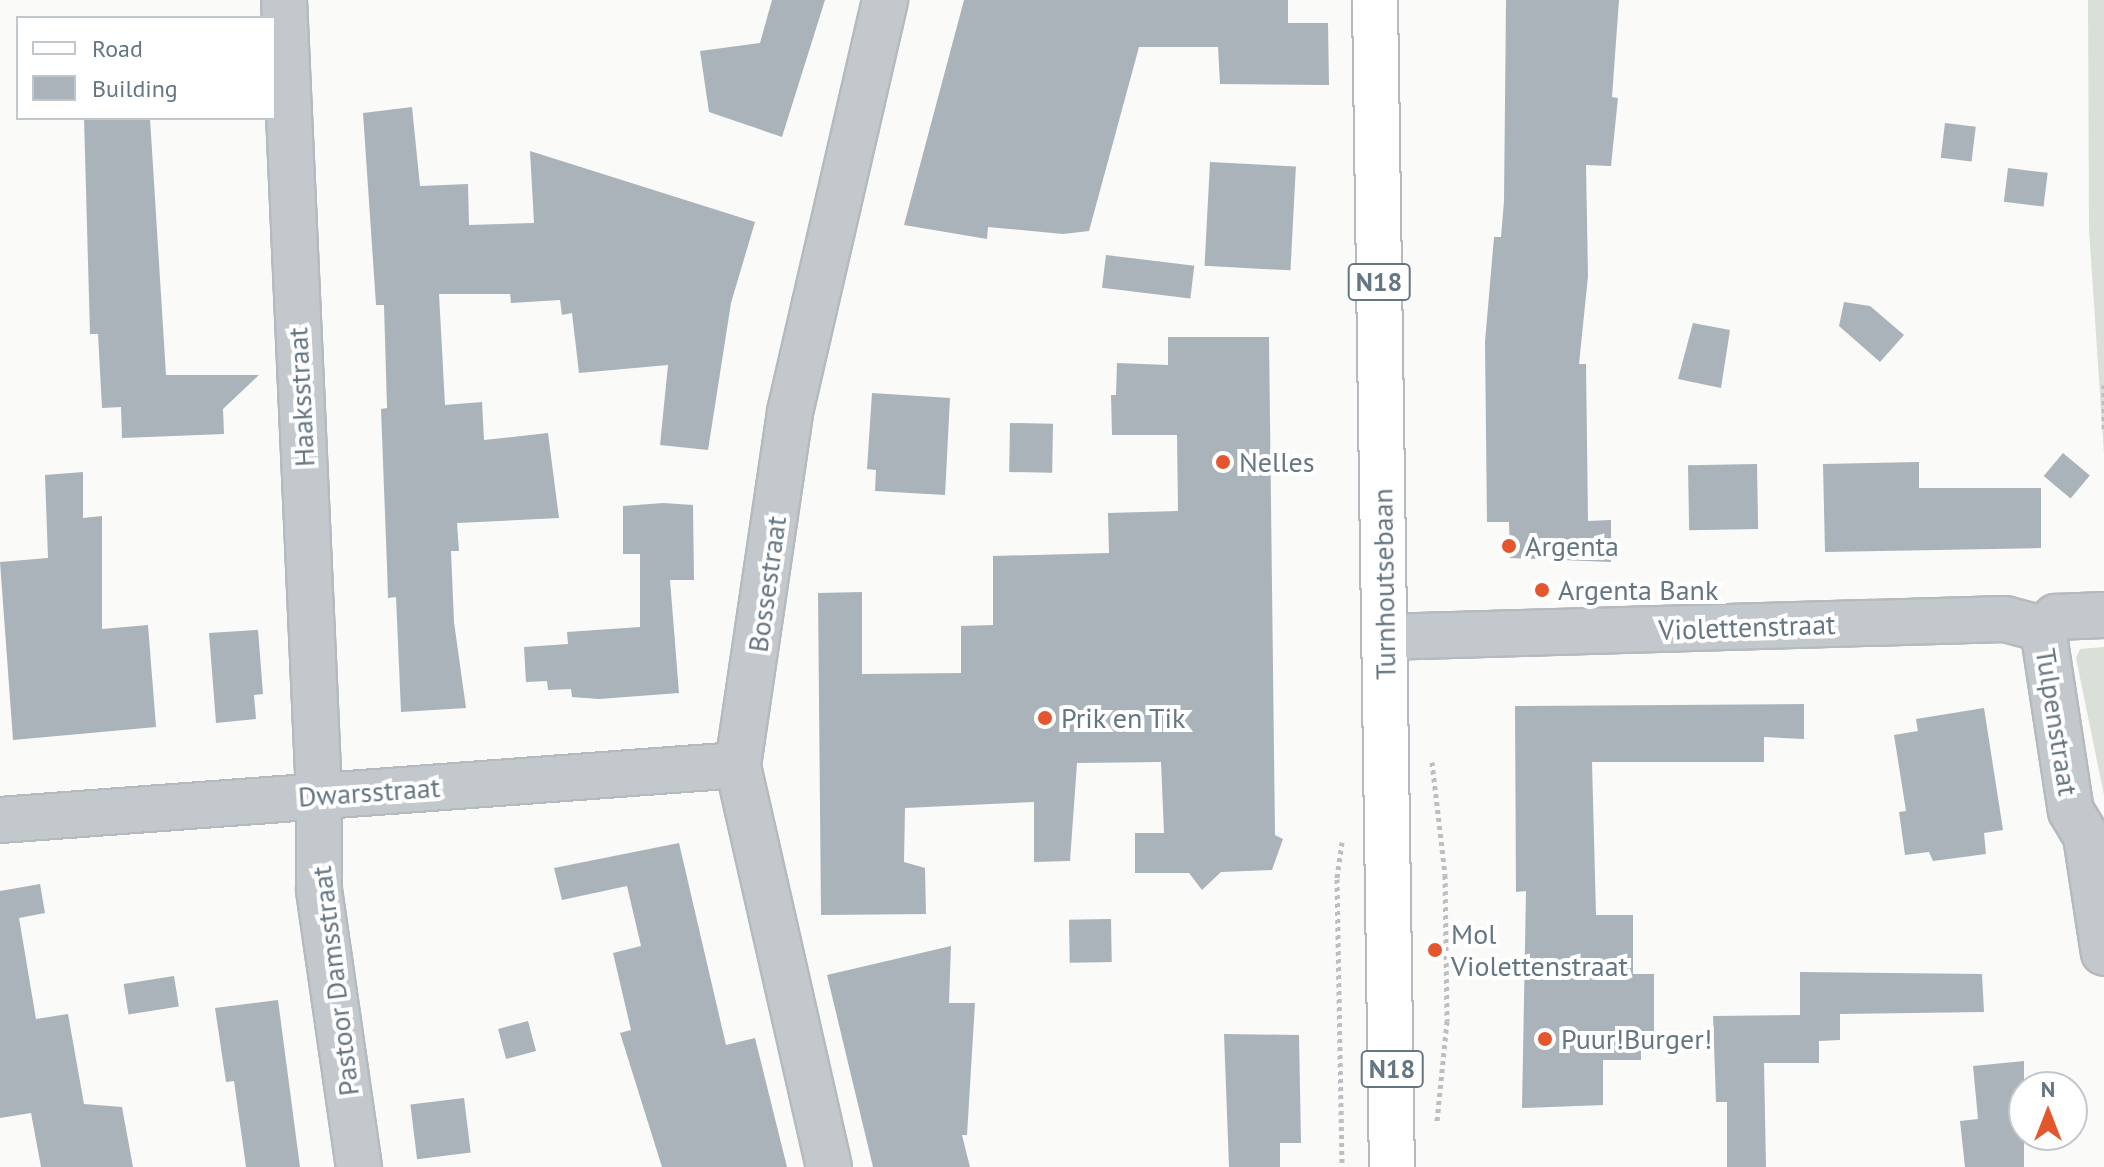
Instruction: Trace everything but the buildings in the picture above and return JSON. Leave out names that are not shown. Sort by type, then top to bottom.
[{"type":"main road","name":"Turnhoutsebaan","points":[[1375,0],[1392,1167]]},
{"type":"street","name":"Haaksstraat","points":[[284,0],[319,795]]},
{"type":"street","name":"Bossestraat","points":[[829,1167],[738,765],[793,397],[885,0]]},
{"type":"street","points":[[2043,629],[2056,617],[2104,615]]},
{"type":"street","name":"Violettenstraat","points":[[1384,637],[2005,619],[2043,629]]},
{"type":"street","name":"Tulpenstraat","points":[[2043,629],[2071,811],[2095,836],[2104,953]]},
{"type":"street","name":"Dwarsstraat","points":[[0,820],[738,765]]},
{"type":"street","name":"Pastoor Damsstraat","points":[[319,795],[319,890],[359,1167]]},
{"type":"path","points":[[2104,385],[2104,429]]},
{"type":"path","points":[[1431,753],[1445,875],[1447,1021],[1436,1127]]},
{"type":"shaded area","points":[[2088,0],[2104,0],[2104,454],[2089,229]]},
{"type":"shaded area","points":[[2104,647],[2104,795],[2076,658],[2080,649]]},
{"type":"place","name":"Nelles","points":[[1223,462]]},
{"type":"place","name":"Argenta","points":[[1509,546]]},
{"type":"place","name":"Argenta Bank","points":[[1542,590]]},
{"type":"place","name":"Prik en Tik","points":[[1045,718]]},
{"type":"place","name":"Mol Violettenstraat","points":[[1435,950]]},
{"type":"place","name":"Puur!Burger!","points":[[1545,1039]]}]
